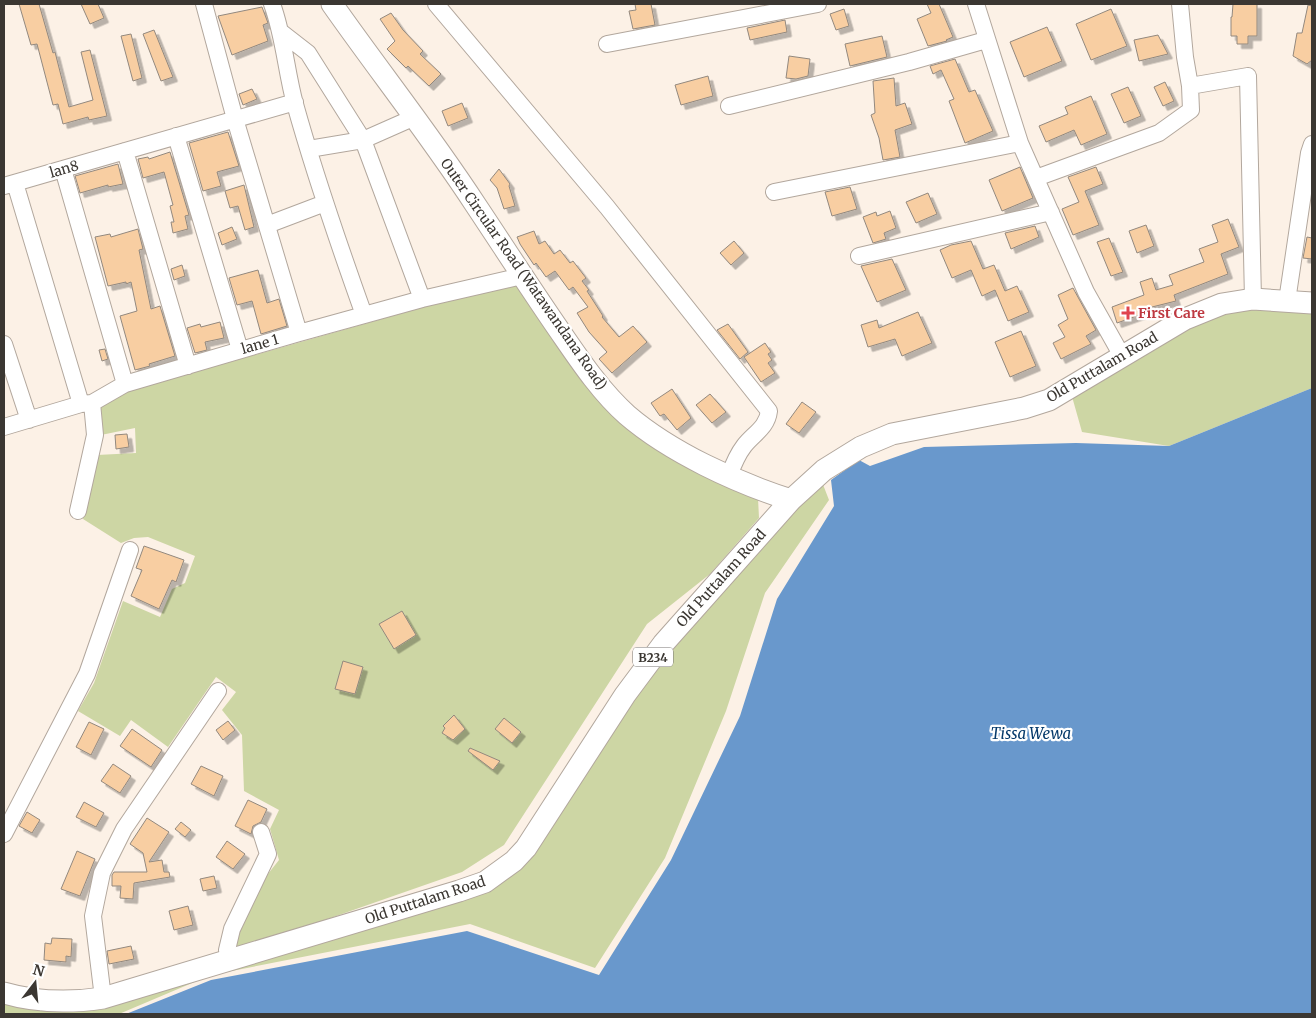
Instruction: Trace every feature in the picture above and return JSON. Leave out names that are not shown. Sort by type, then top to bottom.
[{"type":"main road","name":"Outer Circular Road (Watawandana Road)","points":[[332,4],[454,172],[522,276],[588,371],[619,408],[643,428],[665,442],[729,476],[791,500]]},
{"type":"main road","name":"Old Puttalam Road","points":[[4,993],[56,1001],[81,1001],[102,998],[485,882],[514,861],[539,829],[625,695],[663,644],[791,500],[824,470],[843,457],[878,439],[919,428],[1036,405],[1049,400],[1194,315],[1222,304],[1253,299],[1312,303]]},
{"type":"street","points":[[204,4],[235,119],[299,333]]},
{"type":"street","points":[[272,4],[295,102],[325,203],[364,315]]},
{"type":"street","points":[[436,4],[607,207],[769,411],[768,421],[737,455],[729,476]]},
{"type":"street","points":[[608,44],[818,4]]},
{"type":"street","points":[[976,4],[1020,143],[1086,292],[1122,356]]},
{"type":"street","points":[[1036,178],[1159,133],[1191,110],[1180,4]]},
{"type":"street","points":[[280,32],[308,53],[363,140],[422,299]]},
{"type":"street","points":[[729,106],[909,62],[986,40]]},
{"type":"street","points":[[1190,86],[1248,76],[1253,299]]},
{"type":"street","name":"lan8","points":[[10,185],[295,102]]},
{"type":"street","points":[[309,149],[363,140],[415,117]]},
{"type":"street","points":[[176,136],[240,350]]},
{"type":"street","points":[[774,192],[1020,143]]},
{"type":"street","points":[[1287,301],[1311,150]]},
{"type":"street","points":[[124,151],[188,366]]},
{"type":"street","points":[[62,169],[125,384]]},
{"type":"street","points":[[10,185],[95,435],[78,511]]},
{"type":"street","points":[[267,225],[325,203]]},
{"type":"street","points":[[860,256],[1051,212]]},
{"type":"street","name":"lane 1","points":[[4,427],[86,404],[125,384],[240,350],[422,299],[522,276]]},
{"type":"street","points":[[4,344],[29,420]]},
{"type":"street","points":[[4,834],[87,674],[130,550]]},
{"type":"street","points":[[102,998],[93,916],[102,873],[124,829],[218,691]]},
{"type":"street","points":[[230,960],[227,950],[232,930],[268,854],[261,832]]},
{"type":"green space","points":[[515,281],[579,375],[758,498],[759,518],[710,574],[647,624],[504,845],[462,872],[233,952],[232,938],[256,889],[279,860],[270,829],[279,810],[244,791],[242,735],[222,710],[236,692],[216,677],[168,747],[131,720],[120,736],[78,711],[94,683],[123,601],[160,617],[172,589],[185,583],[195,556],[148,537],[134,538],[121,543],[83,519],[97,455],[136,453],[135,428],[101,435],[96,400]]},
{"type":"green space","points":[[1222,308],[1312,308],[1312,388],[1169,446],[1082,432],[1071,393]]},
{"type":"green space","points":[[822,482],[829,500],[765,593],[726,711],[665,858],[595,968],[470,924],[211,975],[119,1014],[4,1014],[4,998],[54,1005],[491,887],[637,686],[705,606]]},
{"type":"water","name":"Tissa Wewa","points":[[1312,388],[1312,1014],[126,1014],[211,980],[467,931],[599,975],[671,860],[740,716],[777,599],[834,506],[831,480],[859,460],[870,466],[924,447],[1076,443],[1169,446]]},
{"type":"building","points":[[19,4],[39,4],[53,53],[55,52],[69,107],[93,100],[81,52],[90,50],[107,116],[89,120],[88,117],[63,124],[58,104],[53,105],[37,44],[31,45]]},
{"type":"building","points":[[81,4],[98,4],[104,18],[90,24]]},
{"type":"building","points":[[635,4],[651,4],[655,25],[633,29],[629,11],[636,10]]},
{"type":"building","points":[[927,4],[939,4],[953,37],[947,41],[928,46],[917,19],[931,13]]},
{"type":"building","points":[[1233,4],[1257,4],[1257,36],[1248,36],[1248,44],[1237,44],[1237,36],[1231,36]]},
{"type":"building","points":[[1308,5],[1312,6],[1312,60],[1307,64],[1293,56],[1297,33],[1302,33]]},
{"type":"building","points":[[262,7],[268,23],[263,25],[268,41],[232,55],[218,16]]},
{"type":"building","points":[[844,9],[849,26],[836,30],[830,14]]},
{"type":"building","points":[[1111,9],[1127,46],[1091,60],[1076,24]]},
{"type":"building","points":[[391,13],[403,30],[423,51],[420,54],[441,74],[429,86],[408,66],[406,68],[387,49],[395,41],[380,19]]},
{"type":"building","points":[[785,20],[787,32],[750,40],[747,28]]},
{"type":"building","points":[[1047,27],[1062,61],[1024,77],[1010,42]]},
{"type":"building","points":[[154,30],[173,77],[161,81],[143,34]]},
{"type":"building","points":[[131,34],[142,78],[133,81],[121,36]]},
{"type":"building","points":[[1158,35],[1168,54],[1139,61],[1134,40]]},
{"type":"building","points":[[882,36],[887,57],[850,66],[845,44]]},
{"type":"building","points":[[789,56],[810,59],[808,76],[796,79],[786,78]]},
{"type":"building","points":[[955,59],[969,92],[975,90],[993,131],[965,143],[949,101],[954,99],[941,70],[933,74],[930,66]]},
{"type":"building","points":[[708,76],[713,96],[681,105],[675,85]]},
{"type":"building","points":[[894,78],[896,106],[905,103],[912,124],[895,130],[900,157],[883,160],[879,138],[871,115],[875,113],[873,81]]},
{"type":"building","points":[[1165,82],[1174,101],[1163,106],[1154,87]]},
{"type":"building","points":[[1128,87],[1141,116],[1124,123],[1111,94]]},
{"type":"building","points":[[252,89],[257,99],[243,105],[239,94]]},
{"type":"building","points":[[1091,96],[1107,134],[1081,145],[1074,130],[1046,142],[1039,126],[1068,114],[1065,107]]},
{"type":"building","points":[[462,103],[468,118],[448,126],[442,111]]},
{"type":"building","points":[[228,132],[239,166],[217,172],[221,186],[203,191],[189,143]]},
{"type":"building","points":[[170,152],[189,215],[185,216],[188,229],[173,233],[171,222],[174,222],[170,206],[173,205],[164,172],[143,178],[138,159],[148,157],[149,159]]},
{"type":"building","points":[[118,164],[123,184],[108,187],[108,185],[80,193],[75,176]]},
{"type":"building","points":[[1020,167],[1033,198],[1002,211],[989,180]]},
{"type":"building","points":[[1096,167],[1103,184],[1085,191],[1099,225],[1073,235],[1062,209],[1079,202],[1068,177]]},
{"type":"building","points":[[499,169],[510,184],[515,206],[504,209],[497,188],[490,180]]},
{"type":"building","points":[[244,185],[254,227],[245,230],[238,206],[230,208],[225,191]]},
{"type":"building","points":[[850,187],[857,209],[832,216],[825,192]]},
{"type":"building","points":[[928,193],[937,214],[916,223],[906,202]]},
{"type":"building","points":[[890,211],[896,228],[884,233],[886,239],[873,243],[863,217],[876,212],[877,216]]},
{"type":"building","points":[[1228,219],[1239,247],[1221,254],[1228,274],[1174,295],[1176,301],[1144,309],[1145,313],[1117,323],[1112,307],[1144,295],[1140,282],[1152,278],[1156,290],[1173,285],[1169,275],[1204,262],[1199,249],[1218,242],[1212,225]]},
{"type":"building","points":[[1146,225],[1154,246],[1137,253],[1129,231]]},
{"type":"building","points":[[1035,226],[1039,237],[1011,249],[1005,233]]},
{"type":"building","points":[[232,227],[237,239],[222,245],[218,233]]},
{"type":"building","points":[[138,229],[143,249],[139,250],[151,309],[160,306],[175,356],[135,370],[120,316],[137,311],[131,282],[108,286],[95,237],[110,234],[111,237]]},
{"type":"building","points":[[534,231],[539,244],[545,241],[554,254],[560,250],[570,263],[573,261],[586,278],[582,281],[589,290],[587,291],[602,317],[619,337],[633,326],[647,342],[612,373],[599,359],[607,352],[589,332],[577,313],[588,307],[573,287],[569,290],[555,271],[546,277],[536,263],[534,265],[520,244],[517,237]]},
{"type":"building","points":[[1307,237],[1312,238],[1312,259],[1303,258]]},
{"type":"building","points":[[1109,238],[1123,272],[1111,276],[1097,242]]},
{"type":"building","points":[[734,241],[744,253],[731,265],[720,253]]},
{"type":"building","points":[[971,241],[983,269],[994,265],[1005,291],[1017,286],[1029,312],[1008,321],[995,290],[982,296],[971,270],[952,278],[940,250],[951,245]]},
{"type":"building","points":[[892,259],[906,290],[877,302],[861,266]]},
{"type":"building","points":[[182,265],[185,276],[174,280],[171,269]]},
{"type":"building","points":[[258,270],[267,303],[279,299],[287,326],[261,334],[252,301],[237,305],[229,278]]},
{"type":"building","points":[[1073,288],[1096,330],[1086,336],[1091,344],[1061,359],[1053,343],[1065,337],[1058,325],[1068,319],[1058,295]]},
{"type":"building","points":[[918,312],[932,343],[902,356],[895,339],[868,347],[861,325],[877,320],[879,328]]},
{"type":"building","points":[[220,322],[224,338],[205,342],[207,350],[195,353],[187,328],[200,324],[201,327]]},
{"type":"building","points":[[728,324],[748,352],[740,359],[717,330]]},
{"type":"building","points":[[1021,331],[1036,366],[1010,377],[995,342]]},
{"type":"building","points":[[765,343],[771,352],[768,354],[772,360],[768,363],[775,373],[761,382],[744,357]]},
{"type":"building","points":[[105,349],[108,359],[102,361],[99,350]]},
{"type":"building","points":[[672,389],[691,418],[677,430],[664,414],[660,416],[651,403]]},
{"type":"building","points":[[710,394],[726,412],[712,423],[696,405]]},
{"type":"building","points":[[802,402],[816,412],[799,433],[786,424]]},
{"type":"building","points":[[127,434],[129,447],[116,449],[115,435]]},
{"type":"building","points":[[144,546],[184,560],[176,582],[172,580],[159,609],[131,596],[142,570],[136,568]]},
{"type":"building","points":[[402,611],[416,635],[394,649],[379,624]]},
{"type":"building","points":[[343,661],[363,667],[355,694],[335,689]]},
{"type":"building","points":[[454,715],[465,729],[453,740],[442,733],[445,728],[443,726]]},
{"type":"building","points":[[504,718],[521,732],[512,743],[495,729]]},
{"type":"building","points":[[228,721],[235,730],[223,740],[216,730]]},
{"type":"building","points":[[89,722],[104,729],[91,755],[76,747]]},
{"type":"building","points":[[132,729],[162,750],[151,767],[120,746]]},
{"type":"building","points":[[470,748],[500,761],[493,770],[468,751]]},
{"type":"building","points":[[113,764],[131,776],[120,793],[101,781]]},
{"type":"building","points":[[201,766],[223,776],[214,796],[191,784]]},
{"type":"building","points":[[248,800],[267,809],[261,822],[253,826],[251,834],[235,826]]},
{"type":"building","points":[[84,802],[104,813],[96,827],[76,817]]},
{"type":"building","points":[[27,812],[40,820],[32,833],[19,826]]},
{"type":"building","points":[[147,818],[169,832],[149,862],[162,860],[164,872],[169,872],[170,877],[134,883],[133,899],[120,898],[121,886],[112,886],[112,875],[114,872],[147,872],[143,853],[130,844]]},
{"type":"building","points":[[181,822],[191,830],[185,837],[175,829]]},
{"type":"building","points":[[227,841],[245,854],[233,869],[216,857]]},
{"type":"building","points":[[77,851],[95,859],[80,896],[61,889]]},
{"type":"building","points":[[214,876],[217,888],[203,891],[200,879]]},
{"type":"building","points":[[188,906],[193,925],[174,930],[169,911]]},
{"type":"building","points":[[52,938],[72,939],[71,957],[66,956],[66,962],[44,960],[45,943],[51,944]]},
{"type":"building","points":[[131,946],[134,959],[109,964],[107,951]]},
{"type":"place","name":"First Care","points":[[1128,313]]}]
